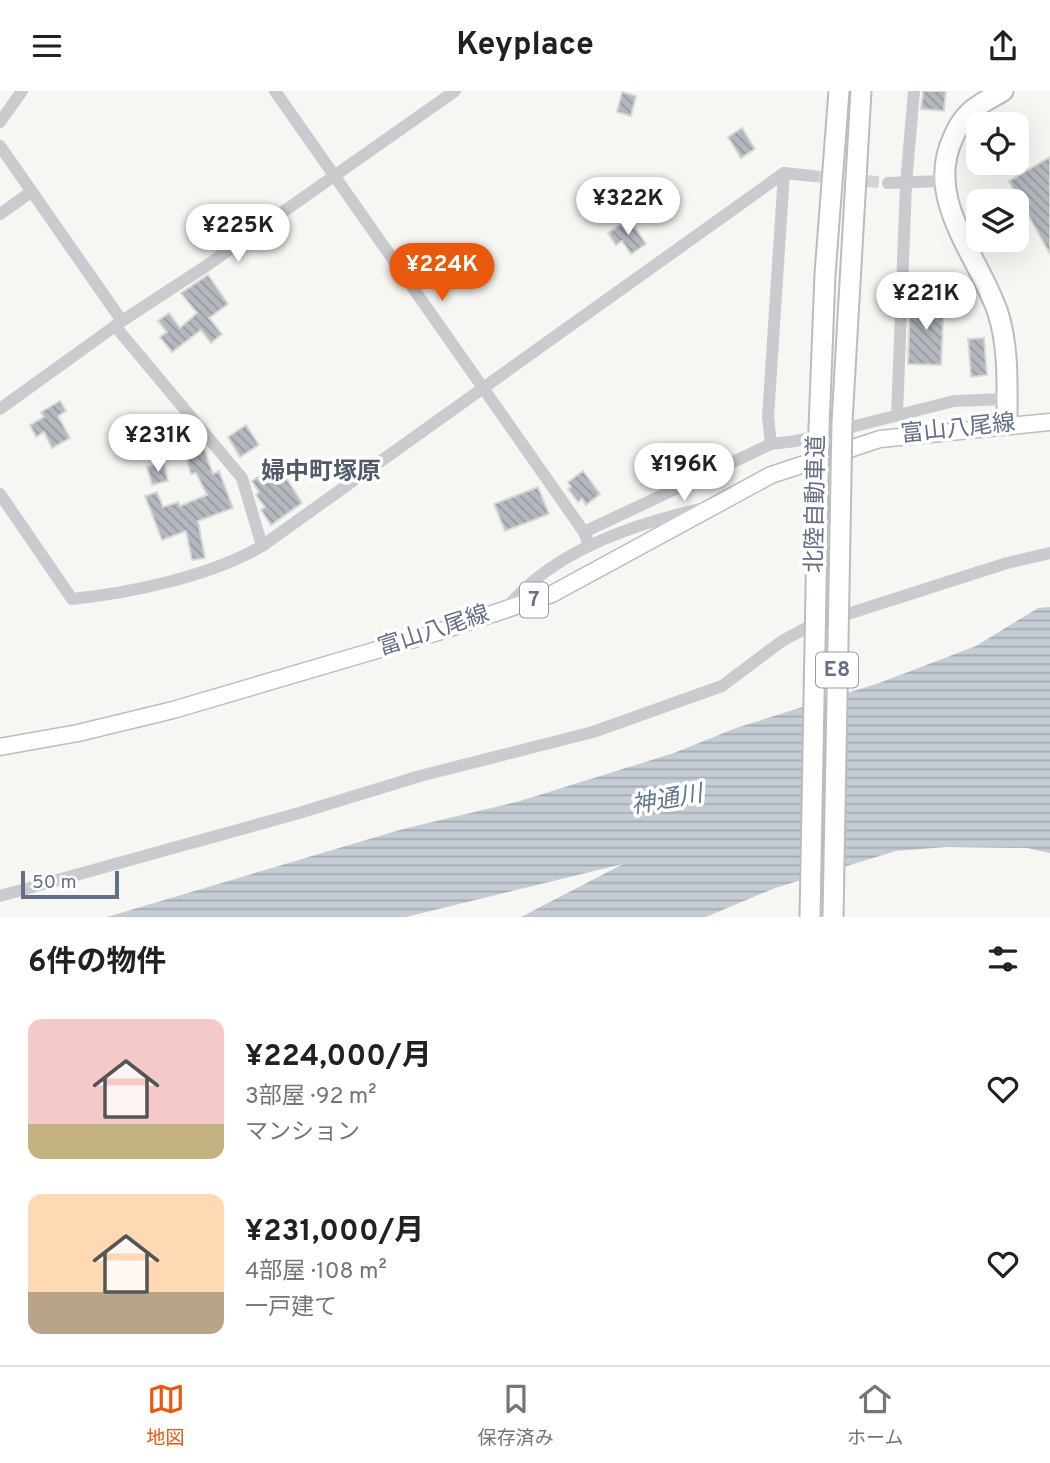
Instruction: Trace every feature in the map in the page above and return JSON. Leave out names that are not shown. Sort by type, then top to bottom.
[{"type":"highway","name":"北陸自動車道","points":[[810,917],[819,428],[825,274],[839,91]]},
{"type":"highway","name":"北陸自動車道","points":[[833,917],[842,422],[861,91]]},
{"type":"highway","points":[[1003,91],[972,111],[960,123],[948,150],[942,181],[953,217],[997,311],[1004,334],[1007,425]]},
{"type":"main road","name":"富山八尾線","points":[[0,747],[78,733],[173,710],[438,632],[552,594],[583,580],[771,475],[880,439],[1050,422]]},
{"type":"street","points":[[0,122],[22,91]]},
{"type":"street","points":[[275,91],[584,532],[589,545]]},
{"type":"street","points":[[0,409],[118,323],[455,91]]},
{"type":"street","points":[[897,415],[906,184],[914,91]]},
{"type":"street","points":[[0,146],[118,323],[242,478],[261,546]]},
{"type":"street","points":[[771,444],[768,417],[784,173]]},
{"type":"street","points":[[0,494],[72,599],[233,563],[261,546],[784,173],[813,176]]},
{"type":"street","points":[[888,183],[942,181]]},
{"type":"street","points":[[0,214],[31,192]]},
{"type":"street","points":[[584,532],[771,444],[954,401],[1007,400]]},
{"type":"street","points":[[506,609],[524,585],[589,545],[665,517],[717,505]]},
{"type":"street","points":[[0,897],[420,776],[593,732],[722,686],[782,641],[810,626],[1007,563],[1050,553]]},
{"type":"water","name":"神通川","points":[[1050,607],[1050,853],[1027,848],[946,847],[896,851],[775,888],[706,917],[521,917],[623,864],[406,917],[107,917],[403,829],[520,801],[674,753],[736,728],[879,683],[976,646],[1038,608]]},
{"type":"building","points":[[923,91],[946,91],[944,111],[921,109]]},
{"type":"building","points":[[622,92],[636,96],[631,116],[617,112]]},
{"type":"building","points":[[742,128],[755,149],[741,158],[728,137]]},
{"type":"building","points":[[1050,157],[1050,254],[1029,217],[1029,189],[1013,189],[1009,181],[1019,175],[1029,175],[1029,169]]},
{"type":"building","points":[[629,219],[646,244],[631,254],[622,241],[616,245],[608,233]]},
{"type":"building","points":[[208,275],[228,304],[209,318],[222,334],[211,343],[201,330],[172,352],[160,337],[167,332],[158,321],[169,313],[180,328],[197,313],[181,293]]},
{"type":"building","points":[[910,299],[944,301],[941,365],[908,364]]},
{"type":"building","points":[[984,338],[987,375],[971,377],[968,339]]},
{"type":"building","points":[[60,401],[66,411],[58,416],[70,438],[52,448],[44,432],[36,437],[30,425],[44,417],[41,412]]},
{"type":"building","points":[[246,425],[259,445],[240,457],[228,437]]},
{"type":"building","points":[[202,444],[213,474],[219,471],[233,508],[198,521],[205,558],[192,560],[186,531],[162,540],[145,496],[157,492],[163,507],[178,502],[180,506],[207,495],[196,473],[191,474],[184,449]]},
{"type":"building","points":[[273,457],[302,503],[271,525],[261,510],[265,507],[256,495],[259,492],[252,481],[267,471],[263,462]]},
{"type":"building","points":[[164,463],[168,481],[152,485],[147,467]]},
{"type":"building","points":[[583,471],[600,494],[586,505],[582,499],[578,502],[568,489],[571,487],[568,482]]},
{"type":"building","points":[[538,487],[549,514],[505,531],[494,504]]},
{"type":"tunnel","points":[[813,176],[888,183]]},
{"type":"district","name":"婦中町塚原","points":[[321,473]]}]
